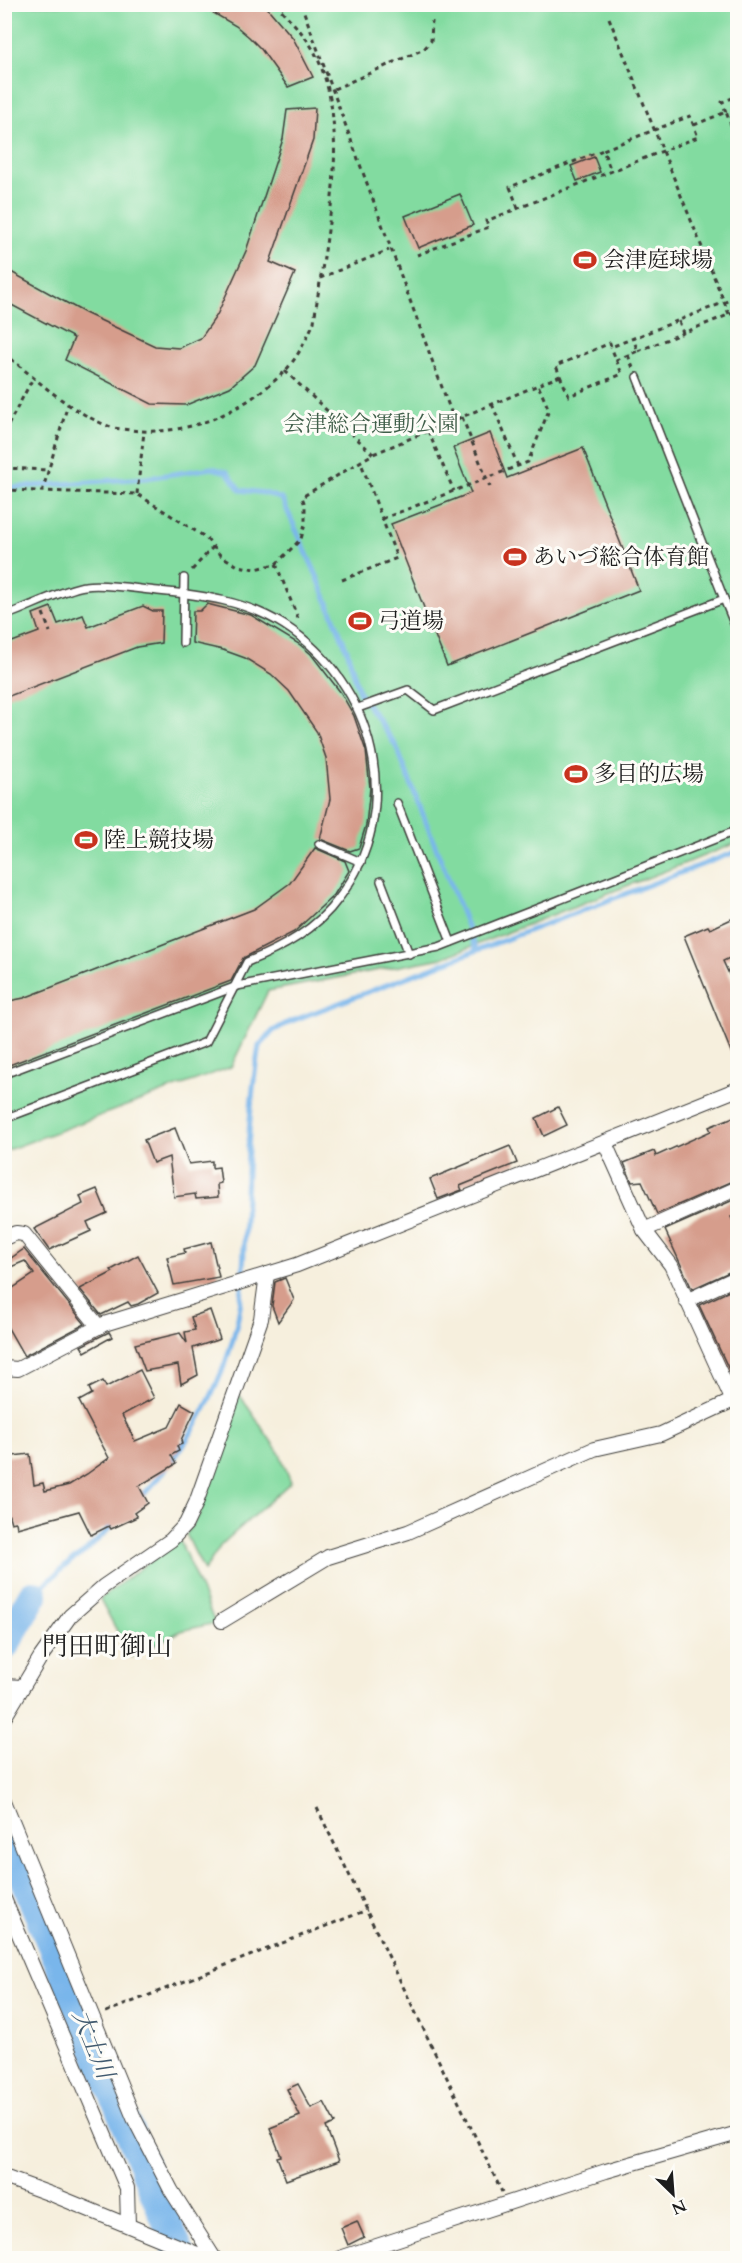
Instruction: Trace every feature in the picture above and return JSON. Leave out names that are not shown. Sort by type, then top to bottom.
[{"type":"street","points":[[4,1368],[18,1369],[99,1327],[153,1306],[297,1265],[738,1089]]},
{"type":"street","points":[[222,1621],[328,1557],[408,1532],[594,1449],[661,1434],[735,1398],[671,1265],[644,1230],[605,1143]]},
{"type":"street","points":[[644,1230],[738,1188]]},
{"type":"street","points":[[4,1238],[16,1233],[24,1234],[99,1327]]},
{"type":"street","points":[[4,1718],[70,1617],[104,1586],[171,1540],[186,1524],[196,1503],[261,1319],[267,1274]]},
{"type":"street","points":[[687,1301],[738,1277]]},
{"type":"street","points":[[4,1686],[22,1688]]},
{"type":"street","points":[[4,1801],[134,2118],[171,2190],[214,2259]]},
{"type":"street","points":[[4,1899],[127,2188],[128,2226]]},
{"type":"street","points":[[340,2259],[691,2144],[738,2133]]},
{"type":"street","points":[[4,2177],[207,2259]]},
{"type":"lane","points":[[637,377],[738,633]]},
{"type":"lane","points":[[183,578],[183,643]]},
{"type":"lane","points":[[4,616],[41,607],[85,586],[183,594],[242,605],[284,625],[307,642],[340,678],[358,708],[372,749],[377,790],[368,844],[349,885],[326,914],[293,941],[247,962],[237,986],[206,1042],[4,1119]]},
{"type":"lane","points":[[358,708],[408,690],[434,710],[723,598]]},
{"type":"lane","points":[[397,803],[451,942]]},
{"type":"lane","points":[[4,1074],[237,986],[409,954],[451,942],[738,830]]},
{"type":"lane","points":[[319,844],[361,862]]},
{"type":"lane","points":[[381,881],[409,954]]},
{"type":"path","points":[[4,353],[68,404],[110,428],[144,432],[177,431],[216,418],[253,398],[285,371],[303,347],[314,322],[335,153],[327,81],[303,35],[276,4]]},
{"type":"path","points":[[301,4],[334,89],[389,250],[454,420]]},
{"type":"path","points":[[609,18],[729,314]]},
{"type":"path","points":[[334,89],[424,49],[431,41],[432,21]]},
{"type":"path","points":[[738,96],[722,102],[731,125],[738,123]]},
{"type":"path","points":[[694,125],[726,112]]},
{"type":"path","points":[[417,255],[489,227],[486,221],[698,137],[690,116],[510,187],[518,208]]},
{"type":"path","points":[[603,150],[611,171]]},
{"type":"path","points":[[320,278],[389,250]]},
{"type":"path","points":[[611,347],[738,297]]},
{"type":"path","points":[[616,360],[738,311]]},
{"type":"path","points":[[679,321],[683,333]]},
{"type":"path","points":[[633,339],[638,351]]},
{"type":"path","points":[[610,343],[616,360],[622,374],[569,396],[556,366],[610,343]]},
{"type":"path","points":[[285,371],[373,454]]},
{"type":"path","points":[[4,490],[137,494],[205,537],[220,555],[238,566],[256,569],[276,564],[301,539],[305,524],[305,505],[302,497],[373,454],[560,376]]},
{"type":"path","points":[[4,433],[33,378]]},
{"type":"path","points":[[382,519],[528,462],[549,410],[537,385]]},
{"type":"path","points":[[42,492],[68,404]]},
{"type":"path","points":[[492,404],[518,466]]},
{"type":"path","points":[[462,417],[490,488]]},
{"type":"path","points":[[428,431],[454,491]]},
{"type":"path","points":[[137,494],[144,432]]},
{"type":"path","points":[[342,580],[397,558],[360,463]]},
{"type":"path","points":[[4,468],[48,470]]},
{"type":"path","points":[[183,578],[213,547]]},
{"type":"path","points":[[276,564],[307,642]]},
{"type":"path","points":[[41,607],[50,632]]},
{"type":"path","points":[[317,1808],[508,2204]]},
{"type":"path","points":[[94,2018],[367,1910]]},
{"type":"green space","name":"会津総合運動公園","points":[[4,5],[738,5],[737,843],[442,958],[268,991],[231,1067],[5,1151]]},
{"type":"green space","points":[[239,1394],[280,1454],[291,1482],[221,1545],[204,1571],[186,1534],[200,1513]]},
{"type":"green space","points":[[180,1541],[215,1623],[181,1631],[131,1657],[100,1599],[175,1542]]},
{"type":"building","points":[[198,4],[264,4],[293,38],[313,77],[288,87],[261,49],[249,37],[236,26]]},
{"type":"building","points":[[315,108],[313,140],[270,262],[295,273],[255,365],[230,387],[186,405],[152,404],[65,360],[74,338],[4,301],[4,268],[85,313],[155,346],[179,348],[201,338],[217,315],[246,251],[283,139],[287,110]]},
{"type":"building","points":[[594,157],[600,172],[577,181],[571,166]]},
{"type":"building","points":[[460,194],[473,225],[418,248],[405,216]]},
{"type":"building","name":"あいづ総合体育館","points":[[490,433],[507,478],[583,448],[639,590],[447,666],[391,524],[471,493],[453,448]]},
{"type":"building","points":[[207,604],[251,615],[299,644],[311,654],[341,693],[354,716],[366,751],[370,788],[366,825],[359,848],[350,851],[320,839],[330,799],[326,758],[317,732],[289,691],[271,674],[245,658],[192,643],[193,611],[200,611]]},
{"type":"building","points":[[143,606],[153,611],[162,611],[161,643],[137,647],[4,698],[4,645],[39,632],[33,614],[51,607],[58,624],[83,615],[88,627]]},
{"type":"building","points":[[315,848],[345,861],[349,871],[334,895],[294,932],[243,958],[231,981],[4,1067],[4,1002],[24,998],[254,909],[290,883]]},
{"type":"building","points":[[738,916],[738,954],[723,961],[738,994],[738,1069],[684,936],[708,926],[710,929]]},
{"type":"building","points":[[558,1107],[567,1125],[544,1136],[536,1118]]},
{"type":"building","points":[[738,1115],[738,1179],[657,1214],[642,1181],[632,1182],[624,1163],[654,1151],[656,1156],[711,1131],[709,1127]]},
{"type":"building","points":[[175,1128],[189,1164],[212,1161],[212,1168],[219,1167],[221,1183],[217,1184],[218,1197],[196,1199],[195,1194],[174,1197],[169,1157],[153,1163],[144,1140]]},
{"type":"building","points":[[510,1146],[517,1163],[460,1186],[462,1190],[438,1199],[430,1179]]},
{"type":"building","points":[[97,1189],[107,1213],[87,1222],[91,1231],[49,1250],[34,1229],[83,1204],[80,1196]]},
{"type":"building","points":[[738,1198],[738,1215],[731,1217],[738,1231],[738,1268],[692,1289],[665,1230]]},
{"type":"building","points":[[211,1242],[219,1277],[174,1285],[167,1257],[185,1253],[184,1249]]},
{"type":"building","points":[[24,1249],[85,1324],[24,1356],[4,1321],[4,1294],[34,1274],[25,1261],[6,1269],[4,1263]]},
{"type":"building","points":[[138,1255],[158,1293],[138,1304],[131,1306],[128,1302],[101,1315],[80,1289],[113,1272],[111,1270]]},
{"type":"building","points":[[285,1278],[294,1300],[278,1322],[272,1306],[275,1282]]},
{"type":"building","points":[[738,1287],[738,1389],[699,1305]]},
{"type":"building","points":[[210,1310],[220,1339],[193,1348],[198,1375],[181,1384],[178,1365],[145,1371],[135,1344],[180,1333],[187,1343],[185,1332],[195,1330],[191,1317]]},
{"type":"building","points":[[109,1332],[112,1337],[85,1352],[81,1346]]},
{"type":"building","points":[[140,1370],[154,1398],[122,1415],[135,1441],[169,1427],[181,1403],[195,1411],[181,1440],[182,1444],[177,1446],[179,1451],[171,1455],[176,1464],[139,1486],[148,1503],[134,1513],[137,1517],[111,1529],[109,1526],[91,1535],[79,1511],[17,1528],[16,1522],[11,1523],[4,1499],[4,1457],[30,1454],[34,1485],[43,1483],[45,1491],[69,1485],[87,1474],[109,1458],[79,1401],[92,1394],[89,1388],[103,1381],[106,1387]]},
{"type":"building","points":[[298,2084],[311,2108],[324,2102],[335,2123],[326,2127],[339,2161],[286,2180],[277,2157],[281,2156],[270,2128],[300,2116],[287,2089]]},
{"type":"building","points":[[357,2221],[364,2237],[348,2245],[341,2228]]},
{"type":"waterway","points":[[4,488],[146,478],[212,468],[227,472],[240,490],[265,493],[282,499],[347,650],[359,692],[396,746],[476,949]]},
{"type":"waterway","points":[[140,1498],[177,1454],[194,1428],[209,1401],[231,1344],[242,1288],[251,1106],[259,1046],[273,1031],[289,1022],[738,851]]},
{"type":"waterway","points":[[4,1613],[33,1595],[71,1561],[85,1552],[114,1524]]},
{"type":"waterway","name":"大土川","points":[[4,1646],[33,1595]]},
{"type":"waterway","name":"大土川","points":[[4,1830],[182,2258]]},
{"type":"place","name":"会津庭球場","points":[[585,260]]},
{"type":"place","name":"あいづ総合体育館","points":[[515,557]]},
{"type":"place","name":"弓道場","points":[[360,621]]},
{"type":"place","name":"多目的広場","points":[[576,774]]},
{"type":"place","name":"陸上競技場","points":[[86,840]]},
{"type":"district","name":"門田町御山","points":[[107,1646]]}]
